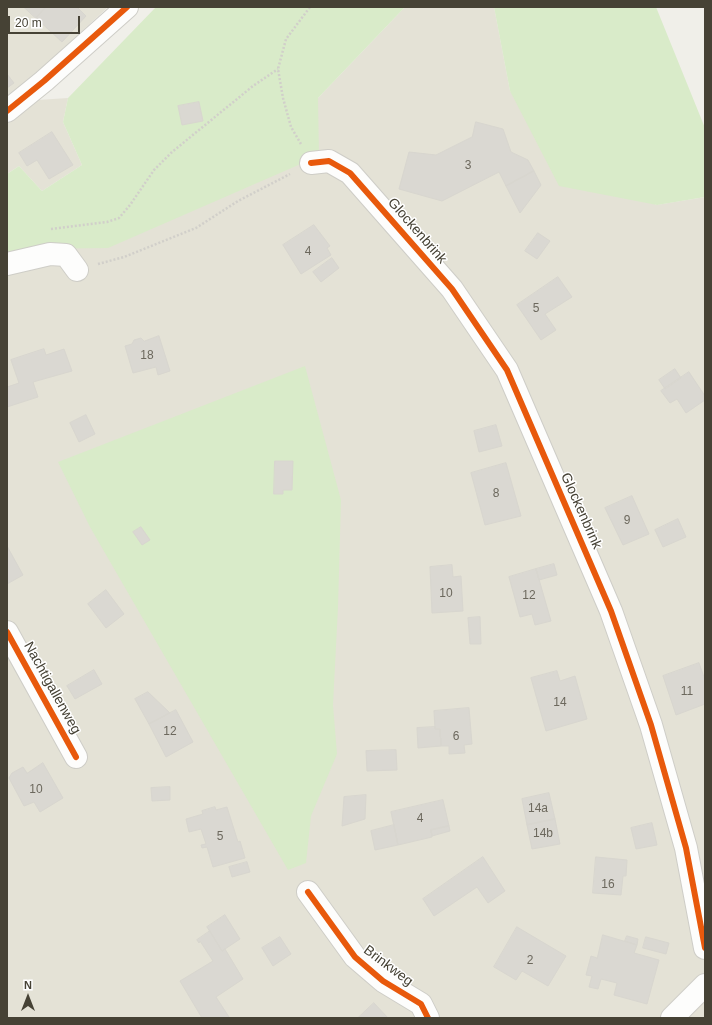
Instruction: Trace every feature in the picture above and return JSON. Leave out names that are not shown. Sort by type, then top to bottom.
[{"type":"street","points":[[7,111],[44,81],[127,7]]},
{"type":"street","name":"Glockenbrink","points":[[311,163],[329,161],[350,173],[452,289],[507,370],[611,611],[651,725],[686,848],[705,948]]},
{"type":"street","points":[[7,264],[50,254],[66,255],[77,270]]},
{"type":"street","name":"Nachtigallenweg","points":[[7,632],[76,757]]},
{"type":"street","name":"Brinkweg","points":[[308,892],[355,957],[383,980],[420,1004],[428,1018]]},
{"type":"street","points":[[672,1018],[705,985]]},
{"type":"path","points":[[77,270],[124,257],[196,228],[238,201],[311,163],[291,127],[282,98],[278,69],[286,39],[310,7]]},
{"type":"path","points":[[50,229],[107,222],[119,218],[130,205],[154,170],[172,152],[252,86],[278,69]]},
{"type":"shaded area","points":[[7,7],[108,7],[37,73],[7,96]]},
{"type":"shaded area","points":[[405,7],[494,7],[510,91],[656,205],[705,197],[705,1018],[7,1018],[7,258],[318,156],[318,98]]},
{"type":"shaded area","points":[[68,98],[63,122],[82,165],[42,191],[19,166],[7,174],[7,123],[38,100]]},
{"type":"green space","points":[[156,7],[405,7],[318,98],[319,156],[108,248],[30,249],[7,258],[7,174],[19,166],[42,191],[82,165],[63,122],[68,98]]},
{"type":"green space","points":[[494,7],[656,7],[705,128],[705,197],[657,205],[559,186],[510,91]]},
{"type":"green space","points":[[305,366],[341,500],[333,705],[337,754],[311,816],[306,863],[288,870],[90,527],[58,462]]},
{"type":"building","points":[[24,7],[46,7],[36,18]]},
{"type":"building","points":[[46,7],[77,7],[86,16],[62,42],[36,18]]},
{"type":"building","points":[[7,74],[14,83],[7,88]]},
{"type":"building","points":[[199,102],[203,121],[182,125],[178,106]]},
{"type":"building","points":[[476,122],[503,129],[511,152],[528,160],[534,171],[506,186],[499,172],[442,201],[399,189],[409,152],[436,155],[472,137]]},
{"type":"building","points":[[52,132],[73,165],[49,179],[37,160],[27,166],[19,153]]},
{"type":"building","points":[[534,171],[541,185],[520,213],[506,186]]},
{"type":"building","points":[[314,225],[330,246],[327,248],[331,255],[301,274],[283,245]]},
{"type":"building","points":[[538,233],[550,241],[537,259],[525,251]]},
{"type":"building","points":[[332,258],[339,268],[321,282],[313,272]]},
{"type":"building","points":[[558,277],[572,297],[545,314],[556,330],[541,340],[517,305]]},
{"type":"building","points":[[159,336],[170,371],[158,375],[156,367],[133,373],[125,346],[132,344],[134,340],[141,338],[144,341]]},
{"type":"building","points":[[44,349],[46,355],[64,349],[72,371],[33,382],[38,397],[7,407],[7,387],[19,383],[11,360]]},
{"type":"building","points":[[675,369],[681,378],[665,389],[659,380]]},
{"type":"building","points":[[689,372],[705,396],[705,400],[686,413],[677,399],[670,403],[661,391]]},
{"type":"building","points":[[86,415],[95,434],[79,442],[70,423]]},
{"type":"building","points":[[496,425],[502,446],[479,452],[474,431]]},
{"type":"building","points":[[275,461],[293,461],[292,490],[283,490],[283,494],[274,494]]},
{"type":"building","points":[[506,463],[521,516],[485,525],[471,473]]},
{"type":"building","points":[[632,496],[649,534],[623,545],[605,508]]},
{"type":"building","points":[[678,519],[686,537],[663,547],[655,530]]},
{"type":"building","points":[[141,527],[150,540],[142,545],[133,532]]},
{"type":"building","points":[[7,546],[23,575],[7,584]]},
{"type":"building","points":[[554,564],[557,575],[539,580],[536,569]]},
{"type":"building","points":[[452,565],[453,577],[461,576],[463,611],[432,613],[430,567]]},
{"type":"building","points":[[536,569],[551,621],[535,625],[532,614],[520,617],[509,577]]},
{"type":"building","points":[[106,590],[124,614],[106,628],[88,604]]},
{"type":"building","points":[[480,617],[481,644],[470,644],[468,618]]},
{"type":"building","points":[[699,663],[705,680],[705,704],[676,715],[663,676]]},
{"type":"building","points":[[94,670],[102,684],[75,699],[67,686]]},
{"type":"building","points":[[557,671],[560,681],[575,676],[587,719],[546,731],[531,678]]},
{"type":"building","points":[[148,692],[170,713],[149,724],[135,699]]},
{"type":"building","points":[[469,708],[472,744],[464,745],[465,753],[449,754],[449,746],[441,746],[440,729],[435,729],[434,711]]},
{"type":"building","points":[[176,710],[193,742],[166,757],[149,724]]},
{"type":"building","points":[[435,727],[435,729],[440,729],[441,746],[418,748],[417,728]]},
{"type":"building","points":[[396,750],[397,770],[367,771],[366,751]]},
{"type":"building","points":[[43,763],[63,798],[40,812],[34,802],[24,806],[9,778],[12,773],[23,767],[27,773]]},
{"type":"building","points":[[170,787],[170,800],[152,801],[151,788]]},
{"type":"building","points":[[549,793],[555,819],[527,825],[522,799]]},
{"type":"building","points":[[366,795],[365,819],[342,826],[344,797]]},
{"type":"building","points":[[443,800],[449,826],[431,830],[432,837],[398,845],[391,812]]},
{"type":"building","points":[[215,807],[216,810],[227,807],[238,842],[240,841],[245,858],[213,867],[207,847],[202,848],[201,845],[206,844],[201,829],[189,832],[186,819],[203,814],[202,811]]},
{"type":"building","points":[[555,819],[560,844],[532,849],[527,825]]},
{"type":"building","points":[[652,823],[657,845],[636,849],[631,828]]},
{"type":"building","points":[[394,825],[398,845],[375,850],[371,831]]},
{"type":"building","points":[[449,826],[450,831],[432,836],[431,830]]},
{"type":"building","points":[[483,857],[505,891],[488,903],[477,887],[434,916],[423,899]]},
{"type":"building","points":[[596,857],[627,860],[626,876],[623,876],[621,895],[593,893]]},
{"type":"building","points":[[247,862],[250,872],[232,877],[229,867]]},
{"type":"building","points":[[225,915],[240,939],[222,951],[207,927]]},
{"type":"building","points":[[517,927],[566,956],[548,986],[522,971],[516,980],[494,967]]},
{"type":"building","points":[[210,931],[222,951],[225,949],[243,979],[216,997],[229,1017],[227,1018],[202,1018],[180,981],[213,961],[200,941],[199,943],[197,940]]},
{"type":"building","points":[[603,935],[637,945],[634,953],[659,960],[647,1004],[614,995],[617,983],[601,979],[598,989],[589,987],[592,976],[586,975],[591,956],[597,958]]},
{"type":"building","points":[[627,936],[638,939],[637,945],[625,941]]},
{"type":"building","points":[[280,937],[291,954],[273,966],[262,948]]},
{"type":"building","points":[[646,937],[669,943],[666,954],[643,948]]},
{"type":"building","points":[[374,1003],[388,1018],[358,1018]]},
{"type":"cycle path","points":[[7,111],[44,81],[127,7]]},
{"type":"cycle path","points":[[311,163],[329,161],[350,173],[452,289],[507,370],[611,611],[651,725],[686,848],[705,948]]},
{"type":"cycle path","points":[[7,632],[76,757]]},
{"type":"cycle path","points":[[308,892],[355,957],[383,981],[421,1004],[428,1018]]}]
